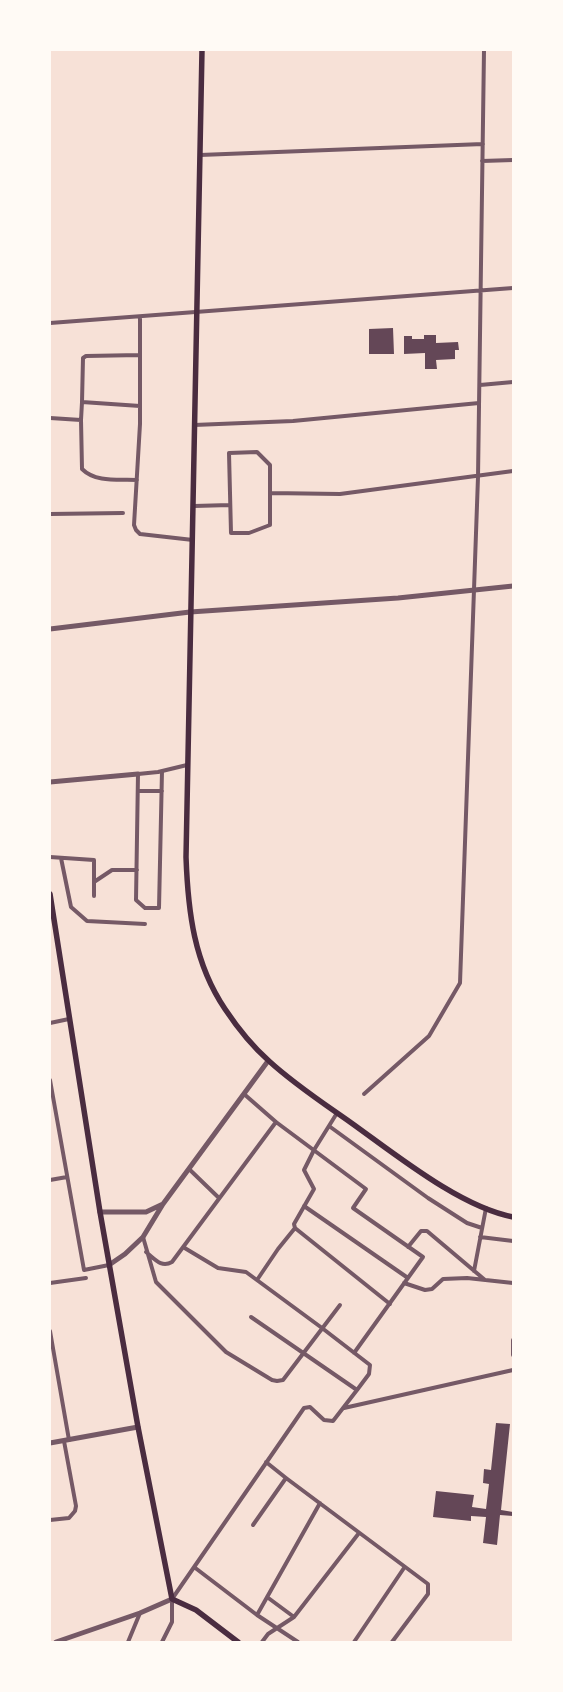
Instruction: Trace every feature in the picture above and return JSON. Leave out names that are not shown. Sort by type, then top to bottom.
[{"type":"main road","points":[[202,50],[195,312],[194,506],[190,612],[188,765],[187,890],[194,938],[203,965],[225,1009],[245,1036],[268,1061],[337,1113],[432,1179],[463,1198],[513,1217]]},
{"type":"main road","points":[[50,894],[109,1265],[138,1427],[172,1599],[196,1610],[238,1642]]},
{"type":"street","points":[[364,1094],[429,1036],[460,984],[478,477],[484,50]]},
{"type":"street","points":[[200,155],[483,144]]},
{"type":"street","points":[[482,161],[513,160]]},
{"type":"street","points":[[50,323],[513,288]]},
{"type":"street","points":[[140,317],[140,406],[134,525],[140,534],[193,540]]},
{"type":"street","points":[[137,480],[96,478],[87,475],[82,469],[81,420],[83,358],[86,356],[140,356]]},
{"type":"street","points":[[480,385],[513,382]]},
{"type":"street","points":[[82,402],[140,406]]},
{"type":"street","points":[[194,425],[293,421],[479,403]]},
{"type":"street","points":[[50,418],[81,420]]},
{"type":"street","points":[[229,452],[257,452],[270,465],[270,525],[249,533],[231,533],[230,506],[229,452]]},
{"type":"street","points":[[270,493],[340,494],[513,471]]},
{"type":"street","points":[[194,506],[230,506]]},
{"type":"street","points":[[50,514],[123,513]]},
{"type":"street","points":[[50,629],[190,612],[398,598],[513,586]]},
{"type":"street","points":[[50,782],[138,774],[188,765]]},
{"type":"street","points":[[138,774],[136,900],[145,908],[159,908],[162,771]]},
{"type":"street","points":[[138,791],[162,791]]},
{"type":"street","points":[[50,857],[94,860],[94,896]]},
{"type":"street","points":[[61,858],[71,907],[87,921],[145,924]]},
{"type":"street","points":[[94,882],[112,870],[137,870]]},
{"type":"street","points":[[50,1023],[69,1019]]},
{"type":"street","points":[[50,1080],[84,1270],[109,1265],[125,1254],[143,1237],[163,1204],[268,1061]]},
{"type":"street","points":[[244,1094],[276,1122],[366,1190],[353,1208],[423,1257],[354,1353]]},
{"type":"street","points":[[256,1280],[295,1228],[295,1220],[314,1189],[304,1170],[337,1113]]},
{"type":"street","points":[[146,1252],[162,1264],[167,1265],[172,1262],[276,1122]]},
{"type":"street","points":[[329,1126],[428,1198],[467,1223],[482,1228]]},
{"type":"street","points":[[189,1169],[220,1198]]},
{"type":"street","points":[[50,1180],[67,1177]]},
{"type":"street","points":[[100,1212],[146,1212],[163,1204]]},
{"type":"street","points":[[304,1206],[408,1278]]},
{"type":"street","points":[[474,1271],[486,1208]]},
{"type":"street","points":[[295,1228],[390,1304]]},
{"type":"street","points":[[408,1247],[421,1231],[427,1231],[484,1280]]},
{"type":"street","points":[[143,1237],[156,1282],[226,1352],[272,1380],[282,1380],[340,1305]]},
{"type":"street","points":[[480,1237],[513,1241]]},
{"type":"street","points":[[56,1642],[140,1613],[172,1599],[304,1408],[310,1407],[324,1420],[333,1421],[369,1374],[370,1365],[246,1272],[218,1268],[183,1247]]},
{"type":"street","points":[[50,1283],[86,1278]]},
{"type":"street","points":[[404,1283],[425,1290],[432,1289],[443,1279],[484,1280],[513,1284]]},
{"type":"street","points":[[252,1317],[357,1390]]},
{"type":"street","points":[[50,1330],[52,1366],[76,1506],[75,1511],[69,1518],[50,1520]]},
{"type":"street","points":[[513,1340],[513,1355]]},
{"type":"street","points":[[344,1408],[513,1370]]},
{"type":"street","points":[[50,1443],[138,1427]]},
{"type":"street","points":[[266,1462],[404,1568],[428,1584],[428,1594],[392,1642]]},
{"type":"street","points":[[253,1525],[286,1478]]},
{"type":"street","points":[[257,1615],[320,1503]]},
{"type":"street","points":[[262,1642],[268,1634],[294,1617],[359,1533]]},
{"type":"street","points":[[194,1567],[257,1615],[298,1642]]},
{"type":"street","points":[[354,1642],[404,1568]]},
{"type":"street","points":[[267,1597],[294,1617]]},
{"type":"street","points":[[162,1642],[172,1622],[172,1599]]},
{"type":"street","points":[[128,1642],[140,1613]]},
{"type":"building","points":[[393,328],[394,354],[369,354],[369,329]]},
{"type":"building","points":[[424,335],[436,335],[436,343],[458,342],[459,350],[455,350],[455,359],[436,360],[437,369],[425,369],[425,353],[404,354],[404,336],[412,336],[412,339],[424,339]]},
{"type":"building","points":[[496,1423],[510,1424],[501,1510],[513,1512],[513,1516],[500,1515],[497,1545],[483,1543],[486,1517],[471,1516],[471,1521],[433,1517],[436,1491],[474,1495],[472,1507],[486,1509],[489,1484],[483,1483],[484,1469],[491,1470]]}]
